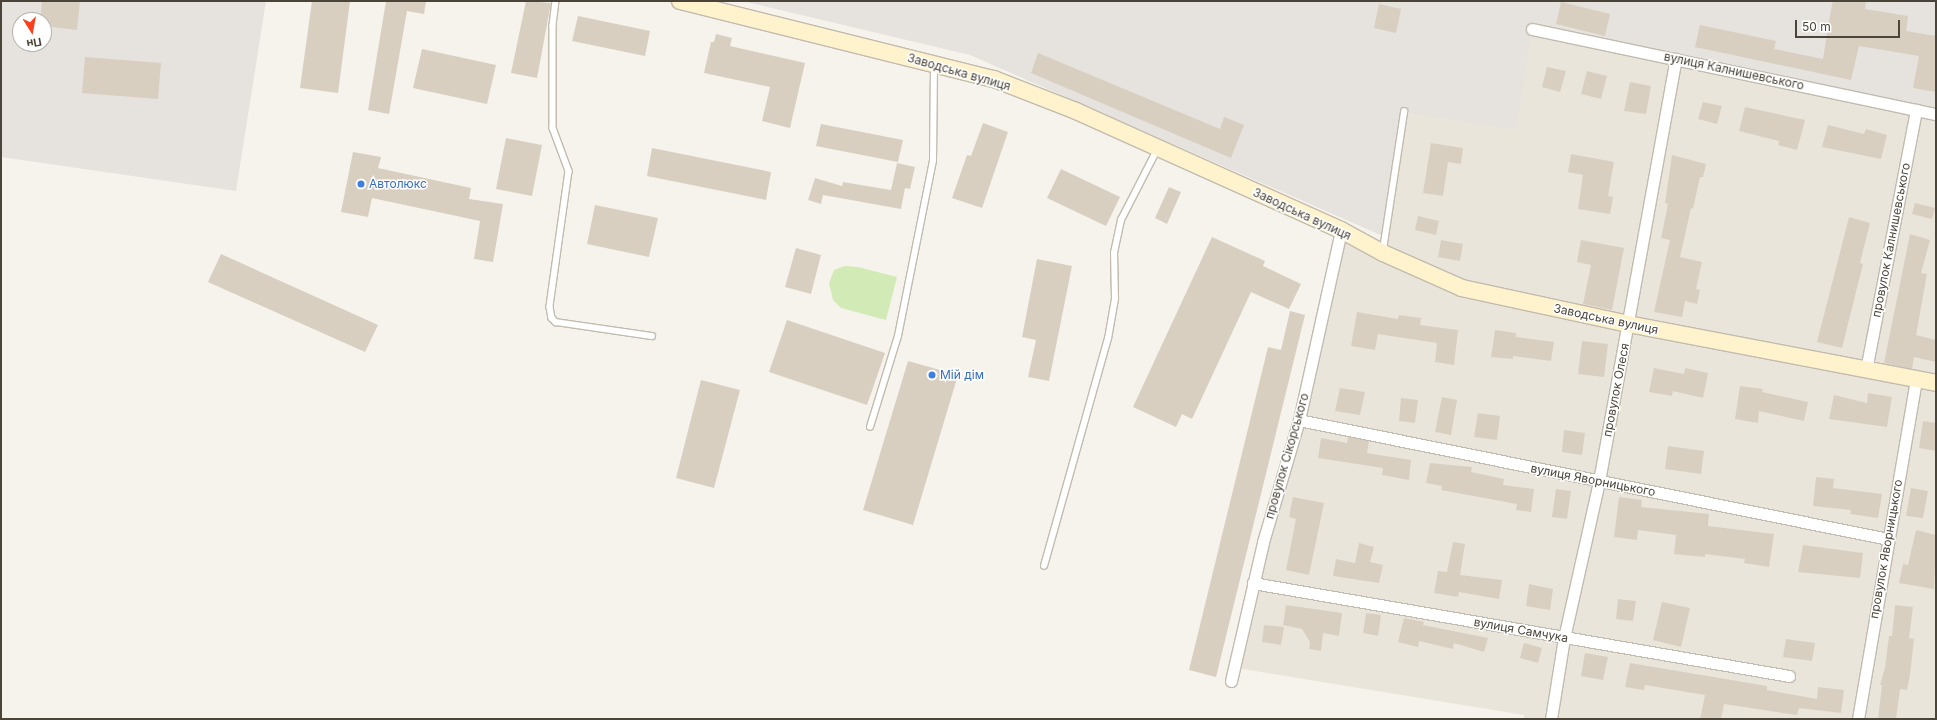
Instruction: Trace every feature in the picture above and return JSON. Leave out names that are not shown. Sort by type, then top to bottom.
[{"type":"street","name":"Заводська вулиця","points":[[680,1],[994,79],[1076,111],[1341,230],[1383,253],[1462,288],[1628,324],[1936,384]]},
{"type":"street","name":"вулиця Калнишевського","points":[[1532,29],[1936,114]]},
{"type":"street","name":"провулок Олеся","points":[[1551,719],[1564,638],[1599,481],[1676,59]]},
{"type":"street","name":"провулок Калнишевського","points":[[1866,370],[1916,110]]},
{"type":"street","name":"провулок Сікорського","points":[[1231,681],[1253,582],[1299,420],[1341,230]]},
{"type":"street","name":"провулок Яворницького","points":[[1858,719],[1916,380]]},
{"type":"street","name":"вулиця Яворницького","points":[[1299,420],[1888,539]]},
{"type":"street","name":"вулиця Самчука","points":[[1253,582],[1564,638],[1789,676]]},
{"type":"lane","points":[[556,1],[553,26],[553,128],[569,171],[550,306],[552,318],[556,322],[652,336]]},
{"type":"lane","points":[[870,427],[898,336],[933,162],[934,64]]},
{"type":"lane","points":[[1383,253],[1404,112]]},
{"type":"lane","points":[[1044,566],[1108,339],[1115,299],[1114,253],[1121,220],[1158,148]]},
{"type":"shaded area","points":[[1,1],[266,1],[236,191],[1,157]]},
{"type":"shaded area","points":[[742,1],[1936,1],[1936,114],[1532,29],[1516,130],[1404,112],[1385,237],[970,55]]},
{"type":"shaded area","points":[[1532,29],[1936,114],[1936,719],[1524,719],[1524,715],[1237,668],[1341,230],[1382,253],[1404,112]]},
{"type":"green space","points":[[845,266],[858,267],[897,277],[886,320],[841,308],[833,300],[829,283],[834,270]]},
{"type":"building","points":[[42,1],[80,1],[77,30],[52,27],[52,12],[41,12]]},
{"type":"building","points":[[312,1],[350,1],[338,93],[300,88]]},
{"type":"building","points":[[386,1],[426,1],[424,14],[407,11],[389,114],[368,110]]},
{"type":"building","points":[[526,1],[551,3],[537,78],[511,73]]},
{"type":"building","points":[[1834,1],[1866,1],[1865,9],[1908,16],[1906,31],[1936,36],[1936,92],[1913,88],[1919,56],[1859,46],[1851,80],[1695,47],[1700,25],[1776,41],[1774,49],[1823,59],[1832,4]]},
{"type":"building","points":[[1561,2],[1610,14],[1605,36],[1556,24]]},
{"type":"building","points":[[1379,4],[1401,9],[1396,33],[1374,28]]},
{"type":"building","points":[[578,16],[650,31],[645,56],[572,41]]},
{"type":"building","points":[[716,34],[732,38],[730,46],[805,63],[790,128],[762,121],[770,87],[704,73],[711,42],[714,42]]},
{"type":"building","points":[[422,49],[496,65],[487,104],[413,88]]},
{"type":"building","points":[[1038,53],[1220,129],[1224,117],[1244,125],[1231,158],[1031,73]]},
{"type":"building","points":[[85,57],[161,63],[158,99],[82,93]]},
{"type":"building","points":[[1547,67],[1566,71],[1560,92],[1542,87]]},
{"type":"building","points":[[1587,71],[1607,76],[1601,99],[1581,94]]},
{"type":"building","points":[[1630,82],[1651,86],[1646,114],[1624,111]]},
{"type":"building","points":[[1703,102],[1722,106],[1717,124],[1698,119]]},
{"type":"building","points":[[1745,107],[1805,120],[1797,150],[1778,145],[1779,141],[1739,131]]},
{"type":"building","points":[[983,123],[1008,132],[982,208],[952,198],[967,155],[971,156]]},
{"type":"building","points":[[821,124],[903,140],[898,162],[816,146]]},
{"type":"building","points":[[1828,125],[1864,134],[1866,129],[1887,135],[1881,159],[1822,147]]},
{"type":"building","points":[[506,138],[542,145],[532,196],[496,189]]},
{"type":"building","points":[[1431,143],[1463,148],[1461,164],[1448,162],[1443,196],[1423,193]]},
{"type":"building","points":[[652,148],[771,172],[766,200],[647,176]]},
{"type":"building","points":[[353,152],[381,157],[378,168],[471,188],[469,199],[503,204],[493,262],[474,259],[480,221],[372,198],[368,217],[341,212]]},
{"type":"building","points":[[1571,154],[1614,162],[1608,196],[1613,197],[1610,214],[1578,209],[1583,175],[1568,172]]},
{"type":"building","points":[[1672,155],[1706,164],[1703,177],[1700,177],[1693,209],[1691,208],[1680,257],[1702,262],[1696,289],[1700,290],[1697,304],[1685,301],[1682,317],[1654,312],[1670,240],[1661,238],[1668,204],[1665,203]]},
{"type":"building","points":[[897,163],[915,167],[910,189],[905,188],[901,209],[823,195],[821,204],[808,200],[815,178],[842,186],[843,182],[891,190]]},
{"type":"building","points":[[1061,169],[1120,197],[1106,226],[1047,198]]},
{"type":"building","points":[[1169,187],[1181,192],[1167,224],[1155,218]]},
{"type":"building","points":[[1915,203],[1935,208],[1932,219],[1912,214]]},
{"type":"building","points":[[595,205],[658,218],[649,257],[587,244]]},
{"type":"building","points":[[1418,216],[1439,221],[1436,235],[1415,230]]},
{"type":"building","points":[[1849,217],[1870,223],[1860,263],[1863,264],[1842,348],[1817,342]]},
{"type":"building","points":[[1910,234],[1930,240],[1921,273],[1927,274],[1916,335],[1936,340],[1936,362],[1914,357],[1912,369],[1884,363]]},
{"type":"building","points":[[1212,237],[1265,261],[1263,266],[1301,284],[1289,309],[1251,292],[1192,419],[1182,414],[1176,427],[1133,407]]},
{"type":"building","points":[[1441,240],[1463,244],[1460,261],[1438,257]]},
{"type":"building","points":[[1581,240],[1624,248],[1612,310],[1583,304],[1591,265],[1577,262]]},
{"type":"building","points":[[796,248],[821,255],[811,294],[785,287]]},
{"type":"building","points":[[221,254],[378,325],[365,352],[208,282]]},
{"type":"building","points":[[1037,259],[1072,266],[1049,381],[1028,377],[1036,340],[1022,337]]},
{"type":"building","points":[[1290,311],[1305,315],[1216,677],[1189,670],[1268,347],[1281,350]]},
{"type":"building","points":[[1357,312],[1398,319],[1399,315],[1421,318],[1420,325],[1458,330],[1454,365],[1435,362],[1437,343],[1378,334],[1375,350],[1351,346]]},
{"type":"building","points":[[787,320],[885,353],[867,405],[769,372]]},
{"type":"building","points":[[1495,330],[1516,333],[1516,337],[1554,342],[1551,361],[1513,356],[1513,359],[1491,357]]},
{"type":"building","points":[[1582,341],[1608,344],[1604,377],[1578,374]]},
{"type":"building","points":[[908,361],[958,375],[913,525],[863,510]]},
{"type":"building","points":[[1654,368],[1684,374],[1685,368],[1708,373],[1703,398],[1673,391],[1672,396],[1649,392]]},
{"type":"building","points":[[701,380],[740,390],[714,488],[676,478]]},
{"type":"building","points":[[1740,386],[1763,389],[1762,392],[1808,402],[1804,421],[1759,411],[1758,423],[1735,419]]},
{"type":"building","points":[[1340,388],[1365,392],[1360,415],[1335,411]]},
{"type":"building","points":[[1868,393],[1892,397],[1887,427],[1829,419],[1834,395],[1867,403]]},
{"type":"building","points":[[1442,397],[1457,400],[1451,435],[1435,432]]},
{"type":"building","points":[[1401,398],[1418,400],[1415,423],[1399,421]]},
{"type":"building","points":[[1478,413],[1500,416],[1497,440],[1474,437]]},
{"type":"building","points":[[1923,421],[1936,423],[1936,451],[1919,448]]},
{"type":"building","points":[[1564,430],[1585,433],[1582,455],[1562,452]]},
{"type":"building","points":[[1348,437],[1369,441],[1367,453],[1411,460],[1409,480],[1382,475],[1383,468],[1318,458],[1321,438],[1347,443]]},
{"type":"building","points":[[1668,446],[1704,451],[1701,474],[1665,469]]},
{"type":"building","points":[[1430,463],[1472,467],[1471,472],[1504,479],[1503,485],[1534,489],[1531,512],[1516,510],[1517,504],[1441,490],[1442,486],[1426,483]]},
{"type":"building","points":[[1816,477],[1834,479],[1833,488],[1882,494],[1878,518],[1850,514],[1851,510],[1813,506]]},
{"type":"building","points":[[1911,488],[1928,491],[1923,518],[1906,516]]},
{"type":"building","points":[[1556,489],[1571,491],[1567,519],[1552,517]]},
{"type":"building","points":[[1293,497],[1324,503],[1309,575],[1286,570],[1296,519],[1289,517]]},
{"type":"building","points":[[1619,497],[1642,500],[1641,507],[1709,514],[1708,526],[1774,534],[1769,567],[1744,563],[1745,559],[1705,554],[1705,557],[1674,554],[1676,535],[1638,530],[1637,540],[1614,537]]},
{"type":"building","points":[[1916,530],[1936,535],[1934,589],[1899,583],[1903,564],[1908,565]]},
{"type":"building","points":[[1453,542],[1465,544],[1460,575],[1502,580],[1499,599],[1459,592],[1458,597],[1434,593],[1438,571],[1447,572]]},
{"type":"building","points":[[1359,543],[1374,547],[1370,562],[1383,565],[1379,583],[1333,576],[1336,559],[1355,563]]},
{"type":"building","points":[[1803,545],[1863,553],[1860,578],[1798,572]]},
{"type":"building","points":[[1529,584],[1553,589],[1550,610],[1526,606]]},
{"type":"building","points":[[1618,599],[1636,601],[1633,621],[1616,619]]},
{"type":"building","points":[[1662,602],[1690,608],[1681,647],[1653,640]]},
{"type":"building","points":[[1286,605],[1342,613],[1339,636],[1323,633],[1321,651],[1309,649],[1310,642],[1302,629],[1283,625]]},
{"type":"building","points":[[1895,605],[1913,607],[1909,638],[1914,639],[1910,675],[1907,690],[1900,689],[1896,719],[1878,719],[1882,685],[1880,685],[1885,668],[1889,636],[1892,636]]},
{"type":"building","points":[[1366,613],[1381,615],[1378,636],[1363,633]]},
{"type":"building","points":[[1404,618],[1424,622],[1423,625],[1488,638],[1484,652],[1454,643],[1453,649],[1419,641],[1418,647],[1398,642]]},
{"type":"building","points":[[1264,625],[1284,627],[1281,645],[1262,642]]},
{"type":"building","points":[[1786,639],[1815,643],[1812,661],[1783,657]]},
{"type":"building","points":[[1524,643],[1542,648],[1538,663],[1520,658]]},
{"type":"building","points":[[1585,653],[1608,657],[1603,680],[1581,676]]},
{"type":"building","points":[[1630,663],[1767,686],[1767,690],[1817,699],[1818,687],[1844,690],[1841,713],[1799,708],[1797,715],[1724,704],[1721,719],[1700,719],[1705,695],[1645,685],[1644,690],[1625,687]]},
{"type":"place","name":"Автолюкс","points":[[361,184]]},
{"type":"place","name":"Мій дім","points":[[932,375]]}]
